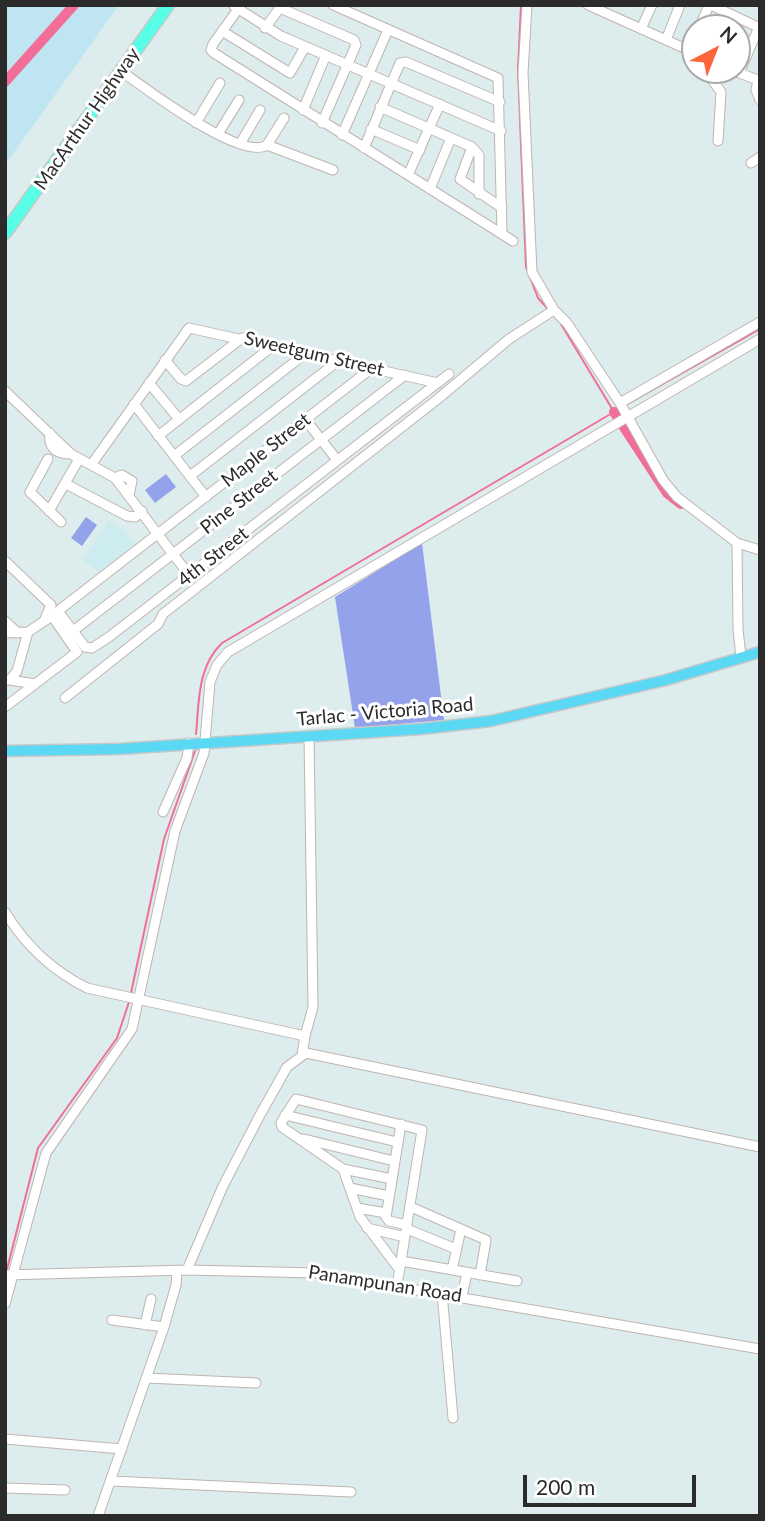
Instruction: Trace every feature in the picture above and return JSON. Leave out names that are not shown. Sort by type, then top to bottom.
[{"type":"highway","name":"MacArthur Highway","points":[[5,233],[168,5]]},
{"type":"main road","name":"Tarlac - Victoria Road","points":[[6,752],[119,749],[421,729],[491,721],[666,680],[760,652]]},
{"type":"street","points":[[333,5],[494,75],[500,83],[502,234]]},
{"type":"street","points":[[527,5],[523,73],[532,272],[554,310],[567,323],[624,409],[669,488],[737,543],[760,551]]},
{"type":"street","points":[[588,5],[681,47]]},
{"type":"street","points":[[614,17],[619,5]]},
{"type":"street","points":[[642,29],[652,5]]},
{"type":"street","points":[[666,40],[680,5]]},
{"type":"street","points":[[710,5],[731,14]]},
{"type":"street","points":[[501,131],[305,47],[265,28],[237,7],[211,50],[513,242]]},
{"type":"street","points":[[265,28],[281,7],[351,37],[356,45],[323,123]]},
{"type":"street","points":[[342,135],[388,30]]},
{"type":"street","points":[[222,31],[290,73],[305,47]]},
{"type":"street","points":[[303,110],[327,55]]},
{"type":"street","points":[[363,148],[400,62],[406,62],[500,102]]},
{"type":"street","points":[[121,71],[196,123],[240,144],[258,149],[267,145],[284,118]]},
{"type":"street","points":[[759,81],[756,90],[760,100]]},
{"type":"street","points":[[196,123],[220,83]]},
{"type":"street","points":[[715,84],[721,92],[718,141]]},
{"type":"street","points":[[218,134],[239,100]]},
{"type":"street","points":[[408,175],[440,104]]},
{"type":"street","points":[[380,107],[472,147],[479,155],[480,194]]},
{"type":"street","points":[[240,144],[260,110]]},
{"type":"street","points":[[371,129],[421,150]]},
{"type":"street","points":[[430,189],[451,138]]},
{"type":"street","points":[[267,145],[333,170]]},
{"type":"street","points":[[472,147],[460,179],[502,208]]},
{"type":"street","points":[[751,163],[760,156]]},
{"type":"street","points":[[65,698],[158,624],[163,614],[439,398],[509,339],[554,310]]},
{"type":"street","points":[[5,1304],[8,1275],[46,1153],[61,1128],[128,1037],[134,998],[175,831],[202,763],[210,682],[216,666],[228,652],[624,409],[760,322]]},
{"type":"street","name":"Sweetgum Street","points":[[166,360],[189,327],[438,383]]},
{"type":"street","points":[[91,465],[166,360],[184,381],[242,338]]},
{"type":"street","points":[[624,409],[760,339]]},
{"type":"street","points":[[158,436],[274,345]]},
{"type":"street","points":[[174,456],[306,353]]},
{"type":"street","points":[[190,477],[338,361]]},
{"type":"street","name":"Maple Street","points":[[28,632],[372,368]]},
{"type":"street","name":"4th Street","points":[[73,631],[85,647],[92,648],[109,637],[449,374]]},
{"type":"street","name":"Pine Street","points":[[73,631],[405,375]]},
{"type":"street","points":[[149,383],[179,419]]},
{"type":"street","points":[[7,395],[75,456],[115,478],[189,575]]},
{"type":"street","points":[[134,404],[206,497]]},
{"type":"street","points":[[305,419],[337,460]]},
{"type":"street","points":[[50,433],[50,445],[54,450],[75,456]]},
{"type":"street","points":[[49,511],[66,484],[75,456]]},
{"type":"street","points":[[48,458],[30,492],[61,522]]},
{"type":"street","points":[[66,484],[127,516],[135,517],[142,511]]},
{"type":"street","points":[[737,543],[741,657]]},
{"type":"street","points":[[5,561],[51,613],[77,652],[5,707]]},
{"type":"street","points":[[51,613],[73,631]]},
{"type":"street","points":[[5,621],[18,633]]},
{"type":"street","points":[[5,633],[28,632],[17,671],[8,680]]},
{"type":"street","points":[[8,680],[35,684]]},
{"type":"street","points":[[98,1516],[182,1270],[239,1153],[287,1067],[302,1055],[313,1007],[309,736]]},
{"type":"street","points":[[163,812],[187,758],[190,743]]},
{"type":"street","points":[[5,912],[25,941],[65,977],[87,988],[306,1036]]},
{"type":"street","points":[[302,1055],[350,1062],[760,1147]]},
{"type":"street","points":[[392,1179],[342,1169],[282,1126],[285,1115],[299,1099],[422,1130],[397,1286]]},
{"type":"street","points":[[285,1115],[397,1142]]},
{"type":"street","points":[[401,1124],[386,1213],[389,1221],[406,1231],[456,1249]]},
{"type":"street","points":[[297,1138],[394,1161]]},
{"type":"street","points":[[342,1169],[356,1208],[368,1228],[400,1265],[452,1270],[517,1282]]},
{"type":"street","points":[[350,1188],[389,1196]]},
{"type":"street","points":[[411,1207],[486,1240],[480,1275]]},
{"type":"street","points":[[356,1208],[386,1213]]},
{"type":"street","points":[[368,1228],[406,1231]]},
{"type":"street","points":[[452,1270],[461,1229]]},
{"type":"street","name":"Panampunan Road","points":[[8,1275],[182,1270],[294,1271],[462,1296],[760,1349]]},
{"type":"street","points":[[462,1296],[467,1273]]},
{"type":"street","points":[[442,1293],[453,1418]]},
{"type":"street","points":[[145,1325],[151,1299]]},
{"type":"street","points":[[112,1320],[164,1327]]},
{"type":"street","points":[[146,1378],[257,1383]]},
{"type":"street","points":[[5,1439],[122,1449]]},
{"type":"street","points":[[111,1481],[351,1492]]},
{"type":"street","points":[[5,1488],[65,1490]]},
{"type":"shaded area","points":[[166,474],[176,487],[155,503],[145,490]]},
{"type":"shaded area","points":[[86,517],[97,525],[82,546],[71,538]]},
{"type":"shaded area","points":[[108,521],[123,529],[135,544],[99,572],[83,560]]},
{"type":"shaded area","points":[[422,543],[444,720],[355,728],[335,597]]},
{"type":"sand","points":[[5,5],[119,5],[5,165]]},
{"type":"waterway","points":[[5,82],[74,5]]},
{"type":"waterway","points":[[521,5],[518,70],[526,267],[538,298],[548,309]]},
{"type":"waterway","points":[[561,324],[614,412]]},
{"type":"waterway","points":[[624,406],[760,329]]},
{"type":"waterway","points":[[196,734],[204,674],[222,643],[619,409]]},
{"type":"waterway","points":[[614,412],[667,493],[681,504]]},
{"type":"waterway","points":[[131,993],[164,839],[195,751]]},
{"type":"waterway","points":[[6,1273],[38,1148],[117,1038],[129,1002]]}]
